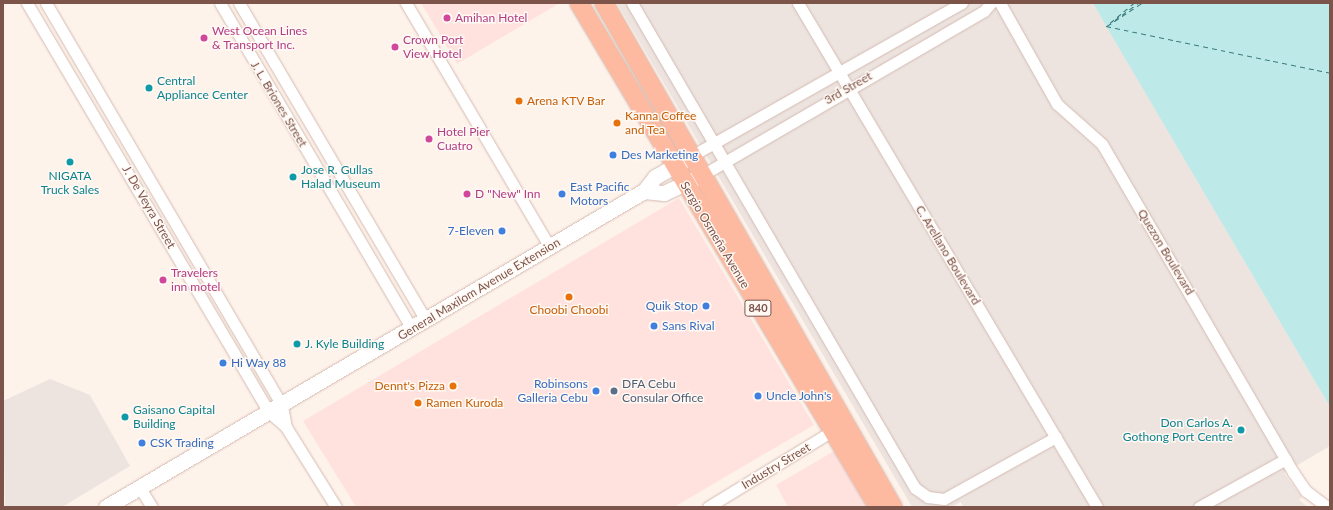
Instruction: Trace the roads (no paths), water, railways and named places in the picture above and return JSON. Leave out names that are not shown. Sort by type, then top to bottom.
[{"type":"highway","name":"Sergio Osmeña Avenue","points":[[579,3],[684,184],[838,428],[893,507]]},
{"type":"highway","name":"Sergio Osmeña Avenue","points":[[604,3],[704,174],[878,507]]},
{"type":"main road","name":"General Maxilom Avenue Extension","points":[[106,507],[644,191],[655,177],[693,155]]},
{"type":"main road","points":[[644,191],[664,193],[704,174]]},
{"type":"street","name":"J. De Veyra Street","points":[[27,3],[128,171],[276,408]]},
{"type":"street","name":"J. De Veyra Street","points":[[46,3],[141,164],[276,408]]},
{"type":"street","name":"J. L. Briones Street","points":[[220,3],[412,328]]},
{"type":"street","name":"J. L. Briones Street","points":[[240,3],[426,320]]},
{"type":"street","points":[[406,3],[550,247]]},
{"type":"street","points":[[632,3],[716,143],[840,364],[922,494],[944,499],[1056,437]]},
{"type":"street","name":"C. Arellano Boulevard","points":[[798,3],[846,88],[1097,507]]},
{"type":"street","name":"3rd Street","points":[[693,155],[962,3]]},
{"type":"street","name":"3rd Street","points":[[704,174],[846,88],[984,11],[991,3]]},
{"type":"street","name":"Quezon Boulevard","points":[[1000,3],[1054,100],[1102,144],[1306,491],[1327,507]]},
{"type":"street","points":[[292,126],[306,117]]},
{"type":"street","points":[[128,171],[141,164]]},
{"type":"street","points":[[276,408],[286,427],[336,507]]},
{"type":"street","name":"Industry Street","points":[[708,507],[838,428]]},
{"type":"street","points":[[1199,507],[1286,459]]},
{"type":"street","points":[[140,488],[152,507]]},
{"type":"water","points":[[1093,3],[1330,3],[1330,407],[1106,26]]},
{"type":"place","name":"Amihan Hotel","points":[[447,18]]},
{"type":"place","name":"West Ocean Lines & Transport Inc.","points":[[204,38]]},
{"type":"place","name":"Crown Port View Hotel","points":[[395,47]]},
{"type":"place","name":"Central Appliance Center","points":[[149,88]]},
{"type":"place","name":"Arena KTV Bar","points":[[519,101]]},
{"type":"place","name":"Kanna Coffee and Tea","points":[[617,123]]},
{"type":"place","name":"Hotel Pier Cuatro","points":[[429,139]]},
{"type":"place","name":"Des Marketing","points":[[613,155]]},
{"type":"place","name":"NIGATA Truck Sales","points":[[70,162]]},
{"type":"place","name":"Jose R. Gullas Halad Museum","points":[[293,177]]},
{"type":"place","name":"D \"New\" Inn","points":[[467,194]]},
{"type":"place","name":"East Pacific Motors","points":[[562,194]]},
{"type":"place","name":"7-Eleven","points":[[502,231]]},
{"type":"place","name":"Travelers inn motel","points":[[163,280]]},
{"type":"place","name":"Choobi Choobi","points":[[569,297]]},
{"type":"place","name":"Quik Stop","points":[[706,306]]},
{"type":"place","name":"Sans Rival","points":[[654,326]]},
{"type":"place","name":"J. Kyle Building","points":[[297,344]]},
{"type":"place","name":"Hi Way 88","points":[[223,363]]},
{"type":"place","name":"Dennt's Pizza","points":[[453,386]]},
{"type":"place","name":"Robinsons Galleria Cebu","points":[[596,391]]},
{"type":"place","name":"DFA Cebu Consular Office","points":[[614,391]]},
{"type":"place","name":"Uncle John's","points":[[758,396]]},
{"type":"place","name":"Ramen Kuroda","points":[[418,403]]},
{"type":"place","name":"Gaisano Capital Building","points":[[125,417]]},
{"type":"place","name":"Don Carlos A. Gothong Port Centre","points":[[1241,430]]},
{"type":"place","name":"CSK Trading","points":[[142,443]]}]
